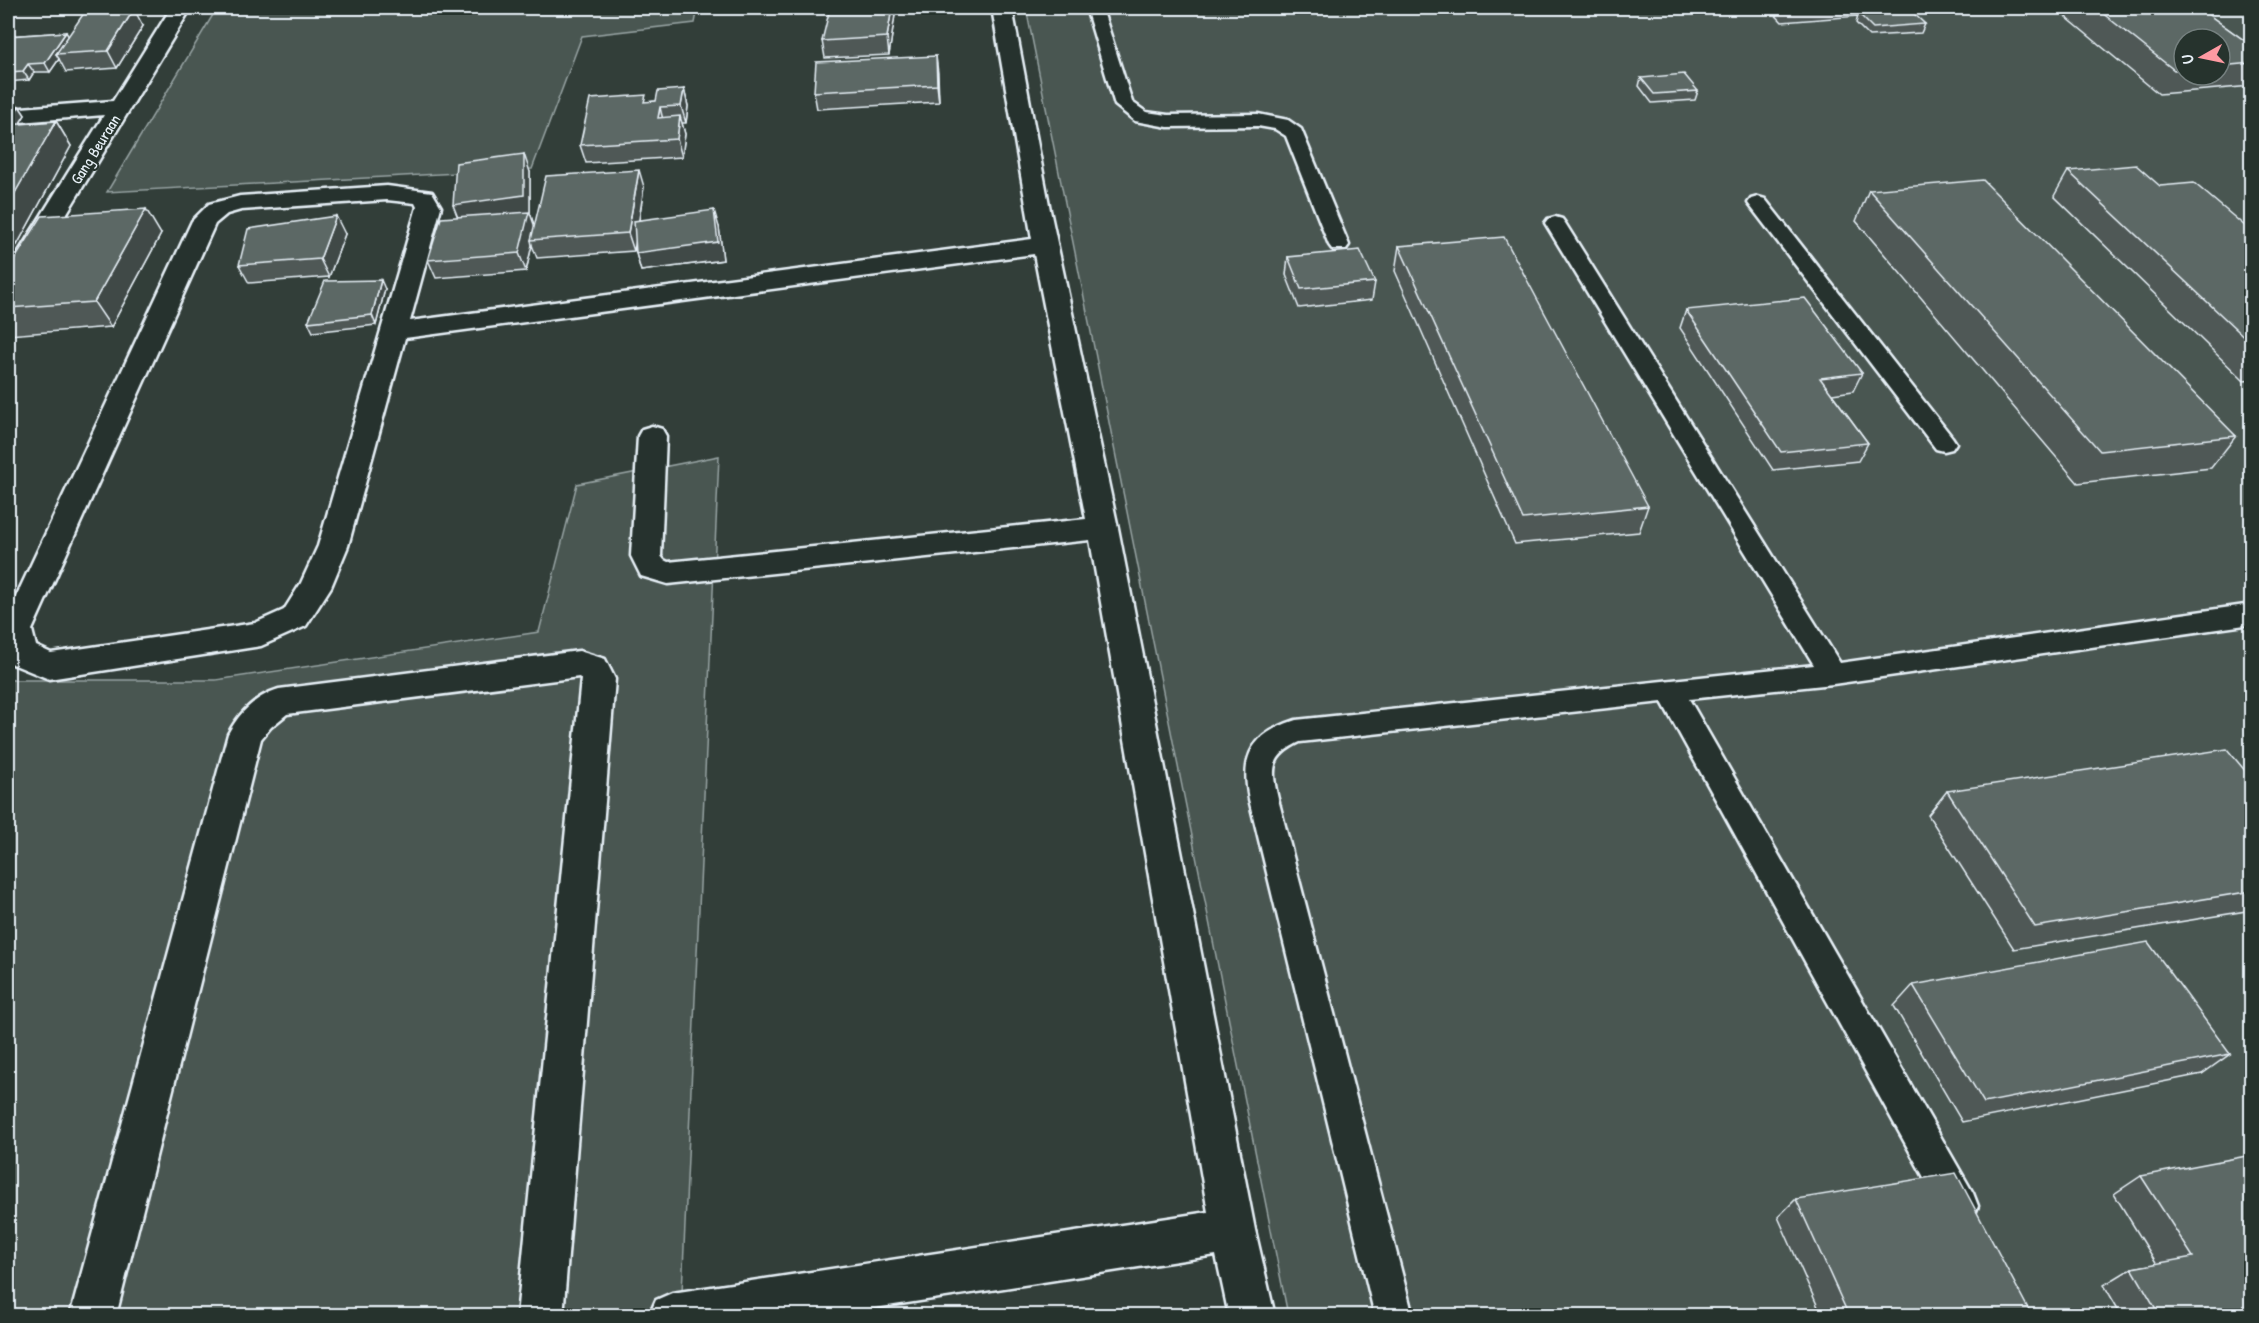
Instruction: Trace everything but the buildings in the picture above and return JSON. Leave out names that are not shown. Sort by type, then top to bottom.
[{"type":"street","name":"Gang Beuraan","points":[[8,288],[181,8]]},
{"type":"street","points":[[1002,8],[1045,245],[1103,528],[1233,1230],[1252,1316]]},
{"type":"street","points":[[8,116],[121,106]]},
{"type":"street","points":[[387,193],[424,196],[429,207],[395,331],[333,546],[315,587],[295,618],[261,634],[49,666],[22,654],[16,630],[204,221],[218,209],[240,203],[387,193]]},
{"type":"street","points":[[395,331],[1045,245]]},
{"type":"street","points":[[652,436],[646,556],[652,568],[668,573],[1103,528]]},
{"type":"street","points":[[93,1316],[245,734],[259,717],[279,702],[579,664],[593,668],[598,679],[540,1316]]},
{"type":"street","points":[[672,1316],[1233,1230]]},
{"type":"lane","points":[[1094,8],[1124,105],[1141,117],[1168,121],[1258,120],[1281,124],[1294,133],[1339,244]]},
{"type":"lane","points":[[1758,203],[1944,443]]},
{"type":"lane","points":[[1556,223],[1833,674]]},
{"type":"lane","points":[[1394,1316],[1268,817],[1261,784],[1260,760],[1271,744],[1296,731],[1833,674],[2252,614]]},
{"type":"lane","points":[[1670,690],[1976,1233]]},
{"type":"shaded area","points":[[217,8],[698,8],[695,23],[582,36],[532,169],[107,192]]},
{"type":"shaded area","points":[[1026,8],[2251,8],[2251,1315],[1288,1315]]},
{"type":"shaded area","points":[[719,456],[681,1315],[8,1315],[8,680],[216,680],[539,632],[577,484]]}]
